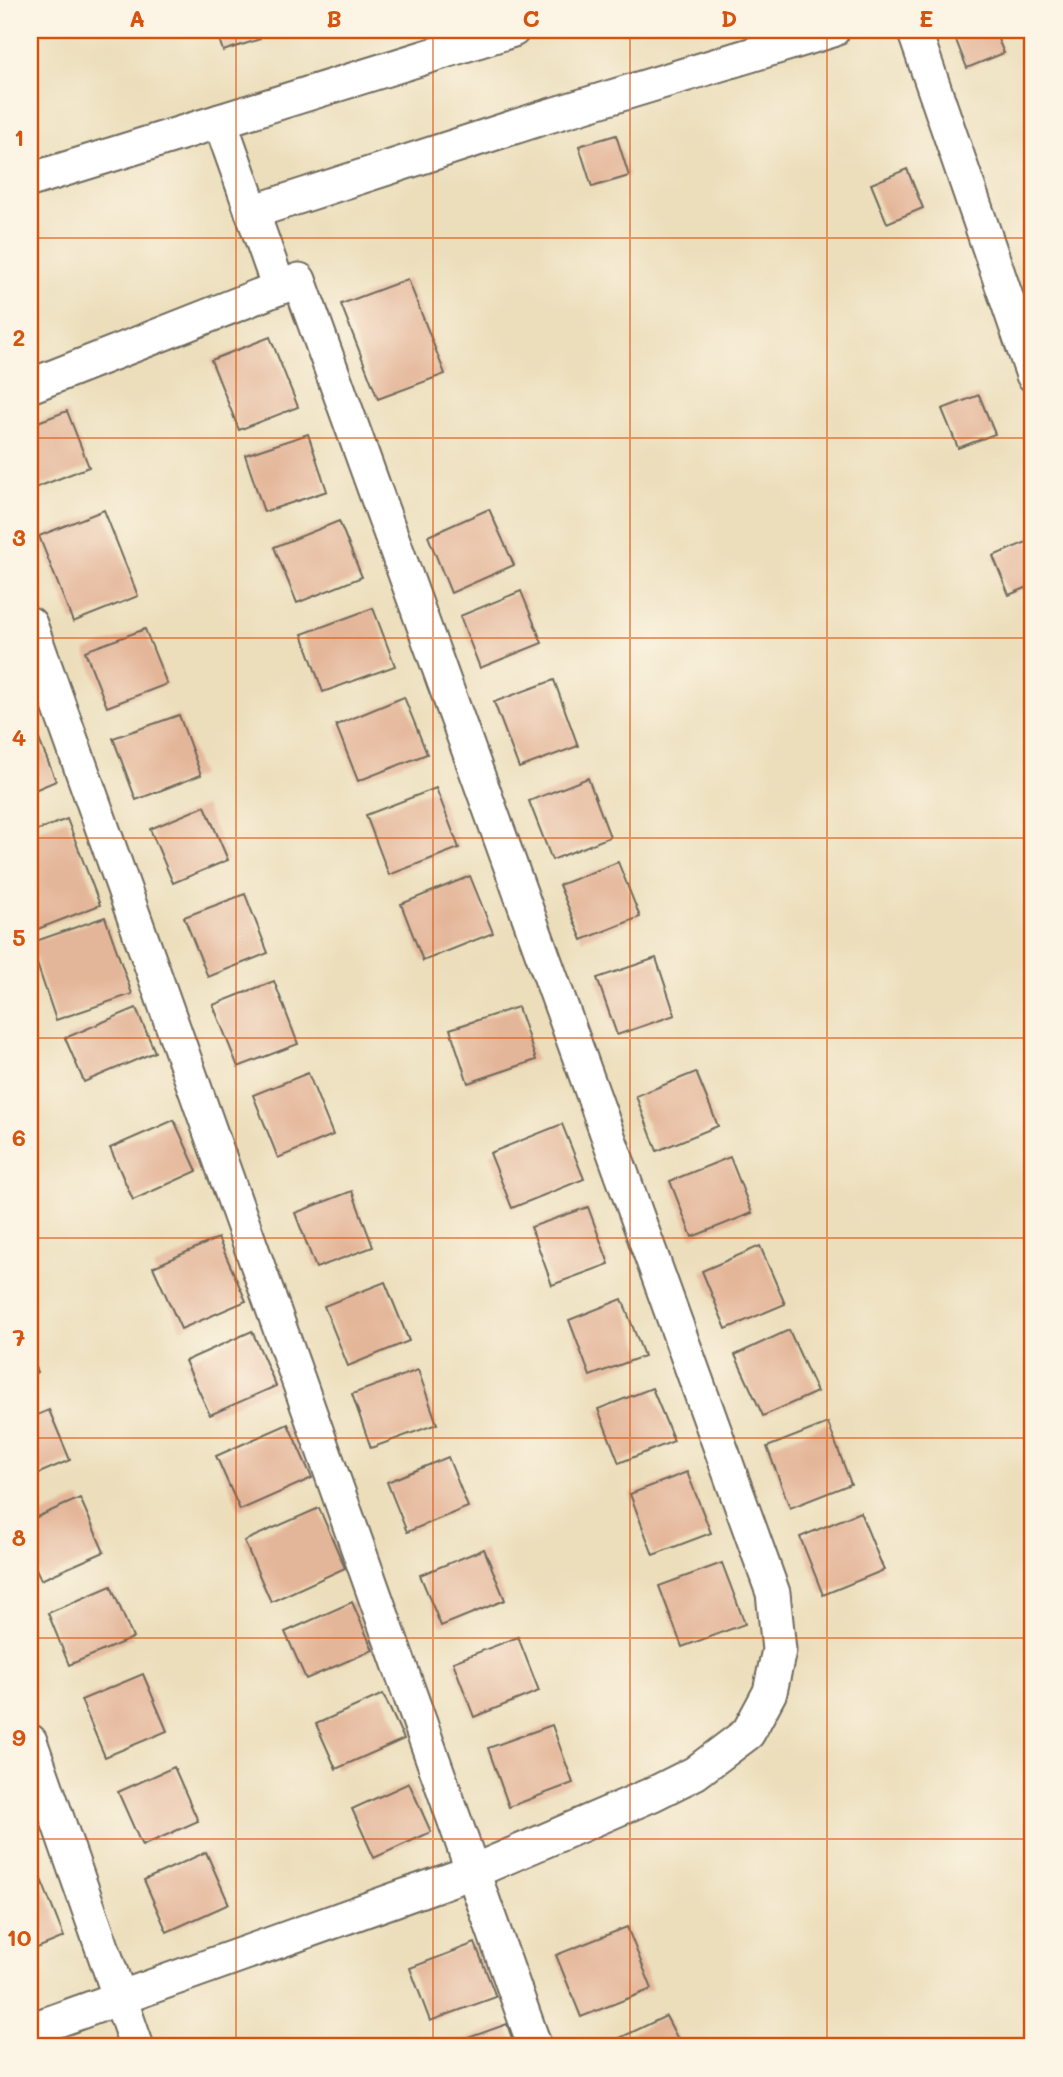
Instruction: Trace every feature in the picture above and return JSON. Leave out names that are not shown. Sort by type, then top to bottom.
[{"type":"street","points":[[30,180],[513,30]]},
{"type":"street","points":[[252,212],[542,118],[833,30]]},
{"type":"street","points":[[914,30],[1033,375]]},
{"type":"street","points":[[220,121],[279,288]]},
{"type":"street","points":[[30,386],[299,280],[773,1593],[779,1650],[770,1692],[748,1733],[695,1773],[653,1794],[472,1872],[30,2030]]},
{"type":"street","points":[[30,624],[534,2047]]},
{"type":"street","points":[[30,1741],[137,2047]]},
{"type":"building","points":[[216,30],[257,30],[260,39],[223,51]]},
{"type":"building","points":[[952,30],[994,30],[1004,53],[967,68]]},
{"type":"building","points":[[616,135],[629,176],[592,187],[579,146]]},
{"type":"building","points":[[907,169],[923,208],[887,223],[871,184]]},
{"type":"building","points":[[408,279],[445,374],[378,399],[341,304]]},
{"type":"building","points":[[270,337],[298,407],[239,430],[211,360]]},
{"type":"building","points":[[979,395],[995,434],[958,448],[942,409]]},
{"type":"building","points":[[67,411],[89,467],[30,490],[30,425]]},
{"type":"building","points":[[308,434],[327,491],[264,512],[245,455]]},
{"type":"building","points":[[489,509],[514,565],[451,593],[428,536]]},
{"type":"building","points":[[104,510],[138,596],[73,622],[39,536]]},
{"type":"building","points":[[339,521],[362,577],[297,603],[274,547]]},
{"type":"building","points":[[1029,541],[1033,550],[1033,585],[1009,595],[993,556]]},
{"type":"building","points":[[521,591],[542,643],[480,668],[460,616]]},
{"type":"building","points":[[373,608],[395,666],[323,692],[302,634]]},
{"type":"building","points":[[145,629],[167,684],[107,707],[85,651]]},
{"type":"building","points":[[1033,636],[1033,655],[1027,639]]},
{"type":"building","points":[[554,680],[578,746],[519,768],[494,702]]},
{"type":"building","points":[[404,697],[427,754],[358,781],[336,725]]},
{"type":"building","points":[[179,715],[201,775],[136,800],[113,738]]},
{"type":"building","points":[[35,730],[56,781],[30,792],[30,732]]},
{"type":"building","points":[[588,778],[610,837],[552,860],[529,801]]},
{"type":"building","points":[[436,788],[459,848],[389,875],[366,815]]},
{"type":"building","points":[[205,806],[228,860],[173,883],[150,829]]},
{"type":"building","points":[[67,819],[100,905],[30,932],[30,833]]},
{"type":"building","points":[[618,862],[640,917],[582,940],[559,885]]},
{"type":"building","points":[[470,876],[493,933],[423,961],[401,904]]},
{"type":"building","points":[[245,894],[268,953],[208,977],[184,917]]},
{"type":"building","points":[[105,917],[132,994],[56,1020],[30,943]]},
{"type":"building","points":[[656,958],[675,1015],[617,1035],[597,978]]},
{"type":"building","points":[[274,981],[298,1044],[238,1067],[213,1005]]},
{"type":"building","points":[[518,1007],[536,1060],[468,1083],[450,1029]]},
{"type":"building","points":[[136,1008],[155,1052],[84,1082],[65,1038]]},
{"type":"building","points":[[696,1072],[718,1126],[657,1151],[636,1096]]},
{"type":"building","points":[[308,1073],[333,1135],[278,1158],[253,1095]]},
{"type":"building","points":[[174,1120],[197,1171],[133,1200],[110,1148]]},
{"type":"building","points":[[562,1124],[584,1179],[512,1208],[490,1153]]},
{"type":"building","points":[[730,1157],[752,1213],[692,1237],[670,1181]]},
{"type":"building","points":[[352,1191],[373,1247],[316,1268],[295,1213]]},
{"type":"building","points":[[588,1207],[609,1264],[552,1285],[531,1227]]},
{"type":"building","points":[[218,1238],[246,1301],[181,1329],[153,1267]]},
{"type":"building","points":[[760,1246],[785,1304],[726,1329],[702,1271]]},
{"type":"building","points":[[385,1282],[409,1341],[348,1366],[324,1306]]},
{"type":"building","points":[[622,1299],[644,1356],[590,1376],[569,1320]]},
{"type":"building","points":[[789,1330],[817,1392],[763,1416],[735,1355]]},
{"type":"building","points":[[252,1331],[276,1386],[210,1415],[185,1361]]},
{"type":"building","points":[[30,1355],[37,1372],[30,1376]]},
{"type":"building","points":[[418,1370],[437,1424],[371,1448],[352,1394]]},
{"type":"building","points":[[652,1388],[674,1441],[619,1463],[598,1409]]},
{"type":"building","points":[[49,1410],[70,1460],[30,1477],[30,1418]]},
{"type":"building","points":[[828,1423],[851,1484],[790,1508],[767,1447]]},
{"type":"building","points":[[288,1424],[312,1478],[240,1510],[216,1456]]},
{"type":"building","points":[[448,1457],[468,1507],[407,1532],[387,1482]]},
{"type":"building","points":[[687,1472],[711,1533],[653,1555],[630,1494]]},
{"type":"building","points":[[80,1498],[104,1552],[41,1580],[30,1555],[30,1520]]},
{"type":"building","points":[[319,1508],[345,1568],[271,1602],[244,1541]]},
{"type":"building","points":[[860,1512],[884,1570],[823,1595],[800,1537]]},
{"type":"building","points":[[484,1549],[505,1600],[441,1626],[420,1575]]},
{"type":"building","points":[[722,1563],[745,1624],[682,1647],[659,1586]]},
{"type":"building","points":[[111,1586],[133,1638],[69,1665],[48,1613]]},
{"type":"building","points":[[352,1602],[373,1650],[306,1679],[285,1632]]},
{"type":"building","points":[[518,1637],[539,1691],[474,1717],[453,1662]]},
{"type":"building","points":[[143,1674],[167,1731],[105,1757],[81,1700]]},
{"type":"building","points":[[383,1694],[404,1739],[336,1769],[316,1724]]},
{"type":"building","points":[[552,1725],[573,1783],[509,1807],[488,1748]]},
{"type":"building","points":[[174,1767],[198,1821],[142,1846],[118,1792]]},
{"type":"building","points":[[409,1783],[431,1832],[374,1858],[352,1809]]},
{"type":"building","points":[[206,1852],[229,1904],[167,1932],[144,1880]]},
{"type":"building","points":[[39,1874],[64,1937],[30,1951],[30,1878]]},
{"type":"building","points":[[627,1927],[652,1989],[581,2017],[556,1955]]},
{"type":"building","points":[[475,1943],[496,1997],[430,2021],[410,1968]]},
{"type":"building","points":[[666,2016],[682,2047],[601,2047]]},
{"type":"building","points":[[507,2024],[515,2047],[443,2047]]}]
